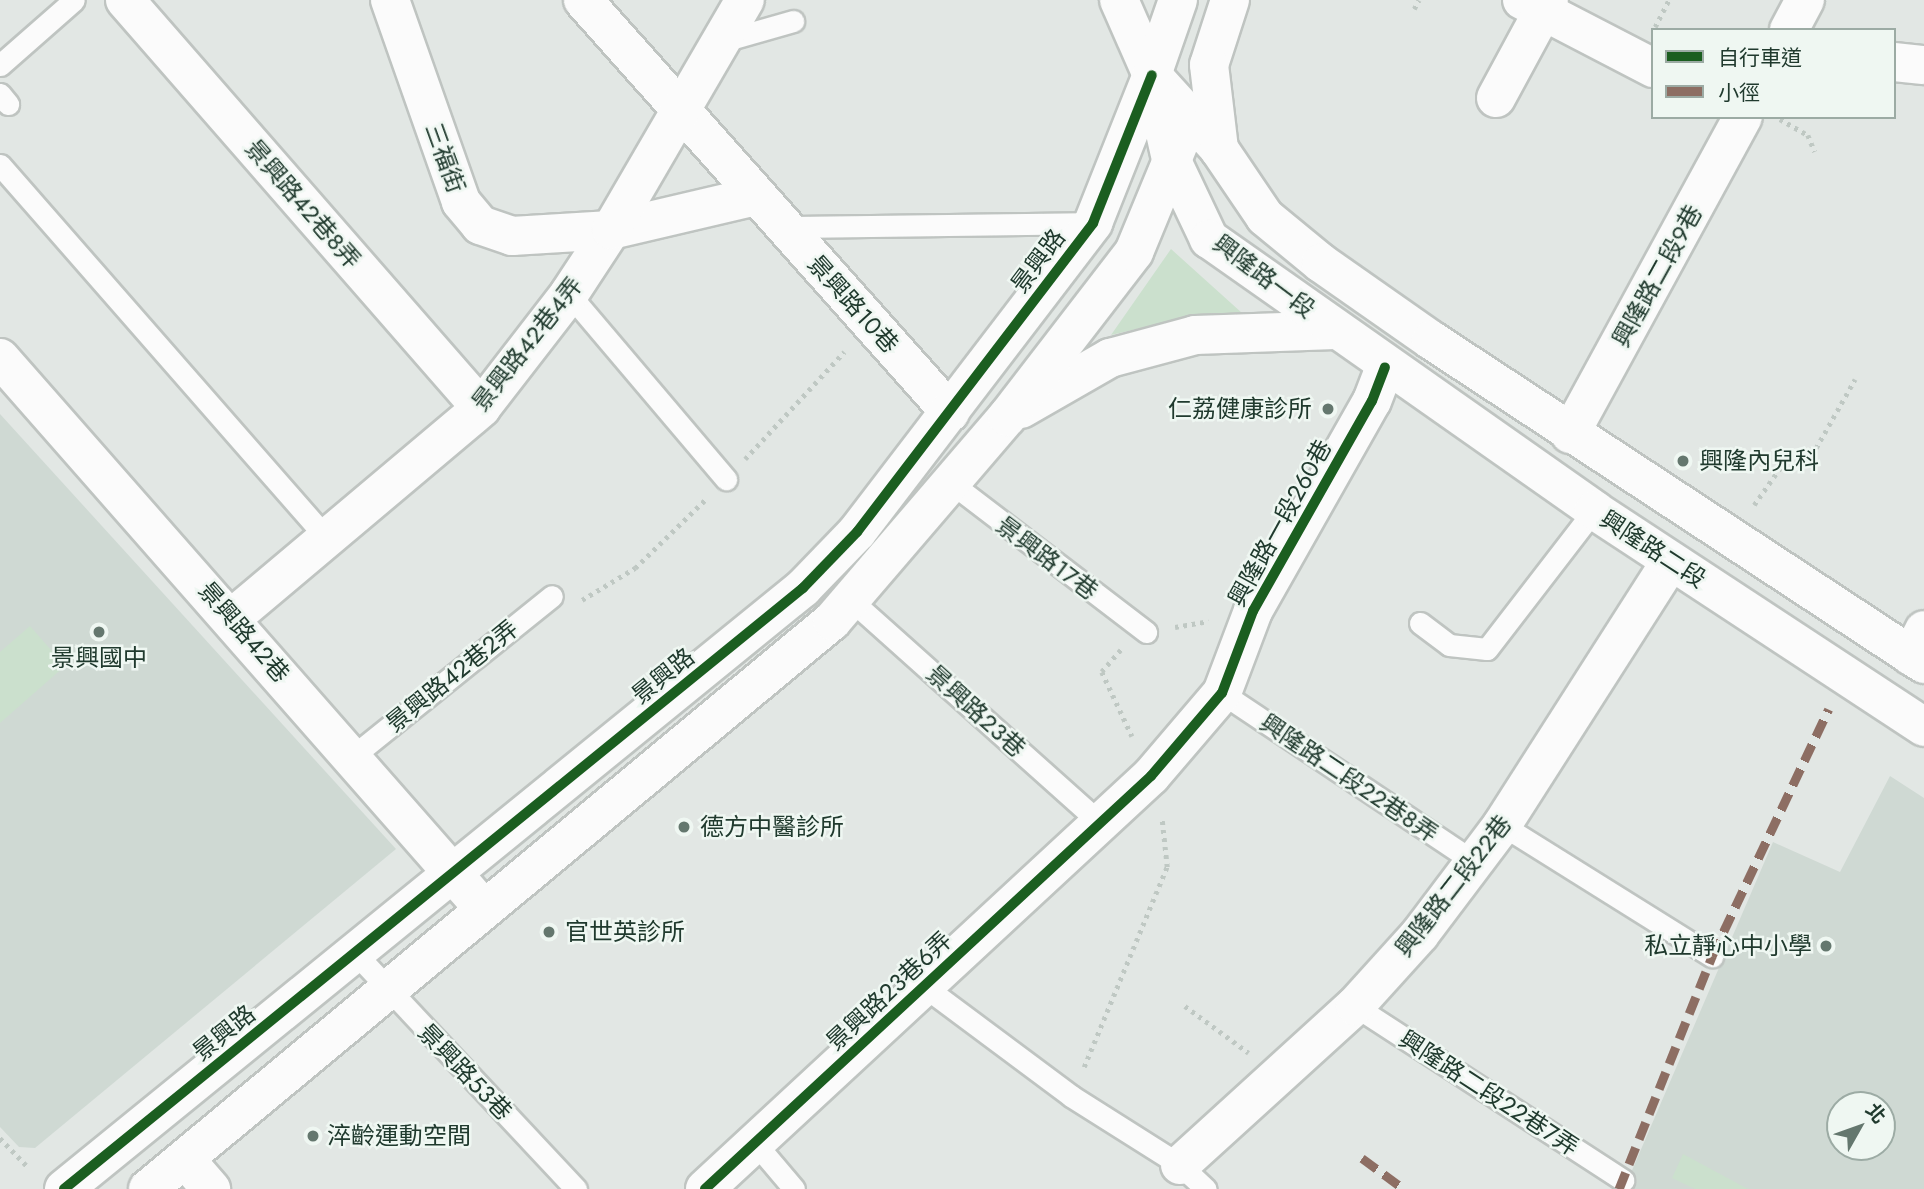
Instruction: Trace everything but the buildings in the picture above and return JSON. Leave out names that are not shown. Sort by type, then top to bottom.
[{"type":"street","name":"景興路42巷8弄","points":[[125,0],[481,408]]},
{"type":"street","name":"三福街","points":[[390,0],[461,202],[480,225],[512,236],[611,230]]},
{"type":"street","points":[[583,0],[681,110]]},
{"type":"street","name":"景興路42巷4弄","points":[[232,618],[481,408],[569,294],[611,230],[745,0]]},
{"type":"street","points":[[1119,0],[1152,75],[1189,119],[1219,149]]},
{"type":"street","points":[[1152,75],[1178,0]]},
{"type":"street","name":"興隆路一段","points":[[1230,0],[1209,65],[1219,149],[1265,217],[1321,263],[1431,340]]},
{"type":"street","points":[[1790,28],[1805,0]]},
{"type":"street","points":[[1496,98],[1538,4],[1651,67]]},
{"type":"street","points":[[1896,62],[1924,65]]},
{"type":"street","points":[[148,1189],[389,991],[852,601],[1007,417],[1134,252],[1209,65]]},
{"type":"street","name":"興隆路一段","points":[[1152,75],[1171,159],[1209,239],[1385,367]]},
{"type":"street","name":"景興路","points":[[64,1189],[456,875],[803,588],[857,532],[1093,223],[1152,75]]},
{"type":"street","name":"景興路10巷","points":[[681,110],[950,412]]},
{"type":"street","name":"興隆路二段9巷","points":[[1570,434],[1742,119]]},
{"type":"street","points":[[611,230],[756,196]]},
{"type":"street","points":[[1007,417],[1110,358],[1195,335],[1335,330]]},
{"type":"street","name":"興隆路二段","points":[[1431,340],[1570,434],[1920,650]]},
{"type":"street","name":"景興路42巷","points":[[0,358],[232,618],[484,909]]},
{"type":"street","name":"興隆路二段","points":[[1385,367],[1671,561],[1924,727]]},
{"type":"street","name":"興隆路一段260巷","points":[[1099,822],[1151,776],[1222,693],[1253,611],[1372,401],[1385,367]]},
{"type":"street","name":"興隆路二段22巷","points":[[1193,1177],[1281,1076],[1355,1006],[1420,934],[1476,863],[1671,561]]},
{"type":"street","name":"景興路23巷6弄","points":[[705,1189],[925,987],[1099,822]]},
{"type":"street","points":[[185,1159],[211,1189]]},
{"type":"lane","points":[[0,65],[74,0]]},
{"type":"lane","points":[[723,41],[793,22]]},
{"type":"lane","points":[[0,165],[327,538]]},
{"type":"lane","points":[[784,227],[1093,223]]},
{"type":"lane","points":[[569,294],[726,479]]},
{"type":"lane","name":"景興路17巷","points":[[950,482],[1146,632]]},
{"type":"lane","points":[[1420,623],[1449,645],[1487,649],[1594,509]]},
{"type":"lane","name":"景興路42巷2弄","points":[[353,756],[552,596]]},
{"type":"lane","name":"景興路23巷","points":[[852,601],[1099,822]]},
{"type":"lane","name":"興隆路二段22巷8弄","points":[[1222,693],[1476,863]]},
{"type":"lane","points":[[1502,825],[1712,956]]},
{"type":"lane","name":"景興路53巷","points":[[356,954],[576,1189]]},
{"type":"lane","name":"景興路23巷6弄","points":[[925,987],[1071,1096],[1193,1177]]},
{"type":"lane","name":"興隆路二段22巷7弄","points":[[1355,1006],[1623,1180]]},
{"type":"lane","points":[[755,1144],[794,1189]]},
{"type":"path","points":[[1414,9],[1419,0]]},
{"type":"path","points":[[1654,28],[1669,0]]},
{"type":"path","points":[[1780,119],[1808,135],[1815,152]]},
{"type":"path","points":[[552,596],[572,606],[635,568],[726,479],[871,324]]},
{"type":"path","points":[[1750,510],[1787,458],[1816,447],[1855,379]]},
{"type":"path","points":[[1185,1006],[1281,1076]]},
{"type":"path","points":[[0,1138],[27,1166]]},
{"type":"shaded area","name":"景興國中","points":[[0,414],[396,849],[35,1148],[19,1147],[0,1127]]},
{"type":"shaded area","name":"私立靜心中小學","points":[[1890,776],[1924,798],[1924,1189],[1624,1189],[1773,842],[1840,872]]},
{"type":"green space","points":[[1171,249],[1242,313],[1188,317],[1111,335]]},
{"type":"green space","points":[[30,626],[65,666],[0,723],[0,652]]},
{"type":"green space","points":[[1683,1154],[1748,1189],[1695,1189],[1672,1178]]},
{"type":"marked path","points":[[1619,1189],[1712,956],[1829,709]]},
{"type":"marked path","points":[[1362,1158],[1404,1189]]},
{"type":"cycle path","points":[[64,1189],[803,588],[857,532],[1093,223],[1152,75]]},
{"type":"cycle path","points":[[705,1189],[1151,776],[1222,693],[1253,611],[1372,401],[1385,367]]},
{"type":"place","name":"仁荔健康診所","points":[[1328,409]]},
{"type":"place","name":"興隆內兒科","points":[[1683,461]]},
{"type":"place","name":"景興國中","points":[[99,632]]},
{"type":"place","name":"德方中醫診所","points":[[684,827]]},
{"type":"place","name":"官世英診所","points":[[549,932]]},
{"type":"place","name":"私立靜心中小學","points":[[1826,946]]},
{"type":"place","name":"淬齡運動空間","points":[[313,1136]]}]
